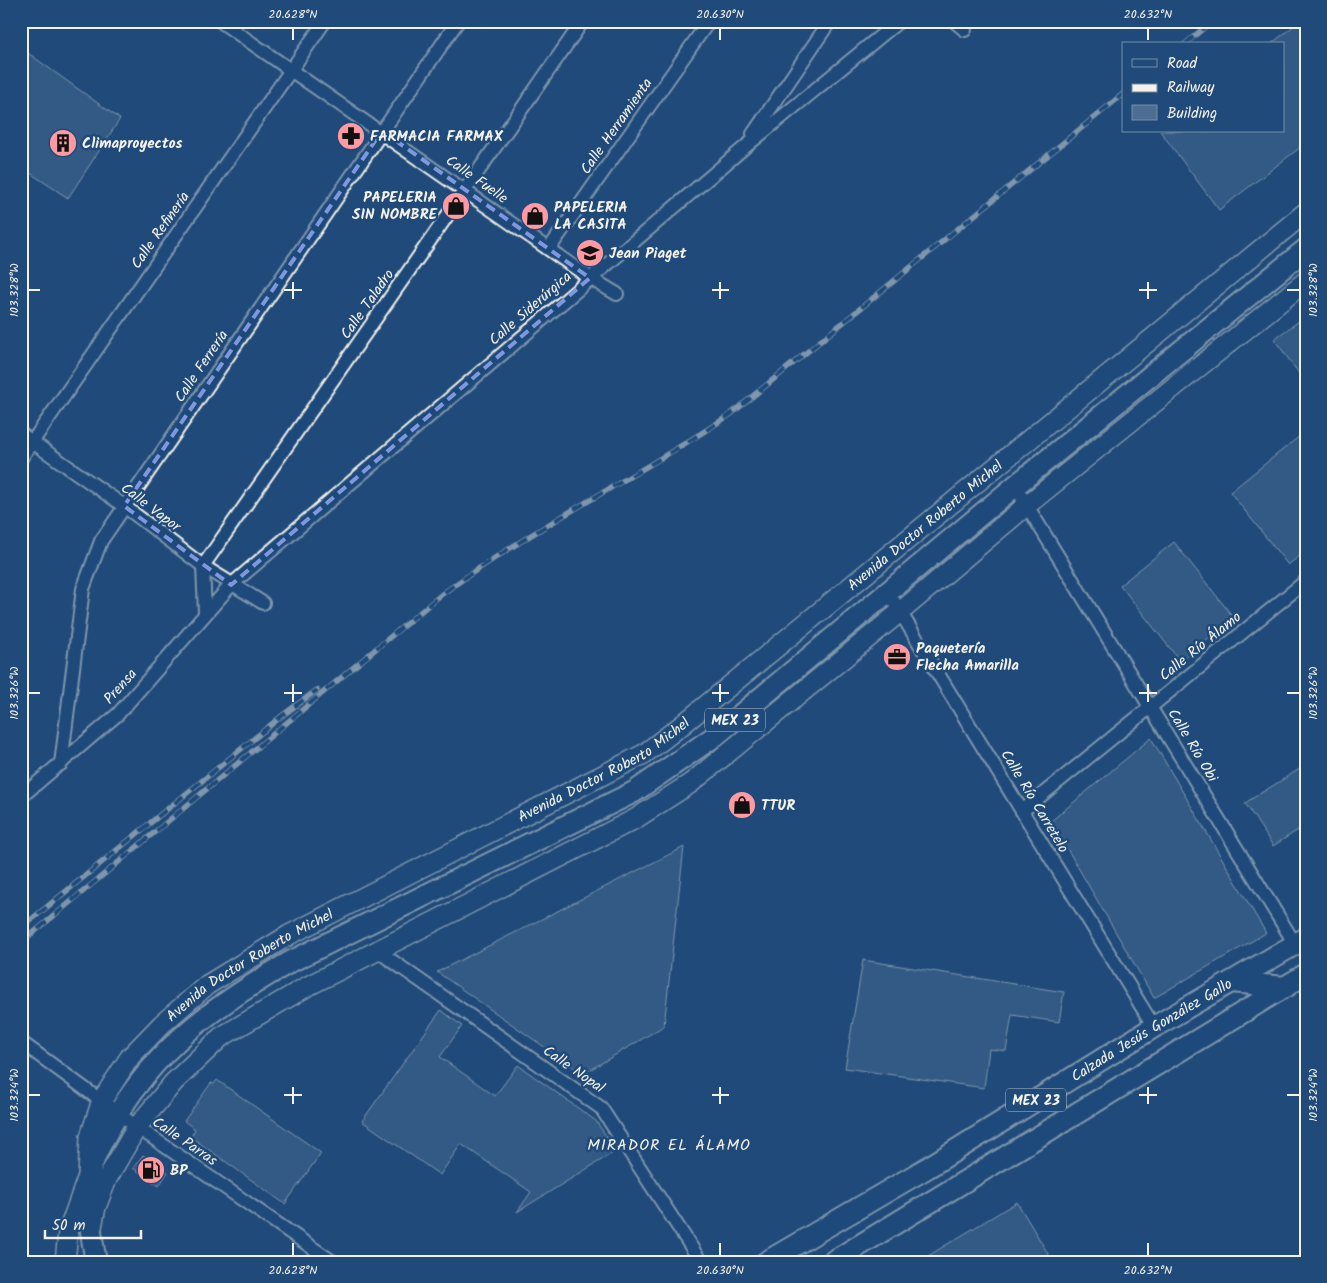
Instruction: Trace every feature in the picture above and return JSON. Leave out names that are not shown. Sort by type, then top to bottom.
[{"type":"main road","name":"Avenida Doctor Roberto Michel","points":[[96,1262],[91,1230],[88,1176],[90,1137],[102,1100],[130,1057],[162,1024],[207,985],[240,963],[289,935],[644,754],[682,725],[1306,212]]},
{"type":"main road","name":"Avenida Doctor Roberto Michel","points":[[88,1176],[118,1113],[142,1078],[172,1044],[204,1016],[242,990],[290,962],[634,792],[715,736],[1015,486],[1306,249]]},
{"type":"main road","name":"Avenida Doctor Roberto Michel","points":[[91,1230],[96,1207],[107,1179],[137,1128],[173,1082],[221,1037],[306,987],[635,819],[691,783],[1027,505],[1306,281]]},
{"type":"main road","name":"Calzada Jesús González Gallo","points":[[766,1262],[927,1168],[1154,1027],[1300,941]]},
{"type":"main road","name":"MEX 23","points":[[832,1262],[1306,974]]},
{"type":"main road","points":[[1231,982],[1286,986]]},
{"type":"main road","points":[[65,1262],[68,1232],[88,1176]]},
{"type":"street","name":"Calle Fuelle","points":[[220,21],[382,131],[590,278],[617,294]]},
{"type":"street","name":"Calle Refinería","points":[[21,458],[325,21]]},
{"type":"street","name":"Calle Ferrería","points":[[61,764],[83,589],[100,541],[458,21]]},
{"type":"street","name":"Calle Taladro","points":[[202,566],[583,21]]},
{"type":"street","name":"Calle Herramienta","points":[[549,249],[709,21]]},
{"type":"street","points":[[745,146],[830,21]]},
{"type":"street","name":"Calle Siderúrgica","points":[[231,585],[745,146],[899,21]]},
{"type":"street","points":[[954,21],[965,30]]},
{"type":"street","name":"Calle Vapor","points":[[21,434],[124,506],[202,566],[263,603]]},
{"type":"street","name":"Calle Río Obi","points":[[1015,486],[1150,707],[1300,941]]},
{"type":"street","points":[[202,566],[205,613]]},
{"type":"street","name":"Calle Río Álamo","points":[[1022,811],[1306,581]]},
{"type":"street","name":"Prensa","points":[[21,797],[118,714],[231,585]]},
{"type":"street","name":"Calle Río Carretelo","points":[[888,592],[1154,1027]]},
{"type":"street","name":"Calle Nopal","points":[[378,951],[601,1108],[701,1262]]},
{"type":"street","name":"Calle Parras","points":[[21,1042],[102,1100],[137,1128],[333,1262]]},
{"type":"highlighted area","points":[[382,131],[590,278],[231,585],[124,506]]},
{"type":"building","points":[[1300,21],[1306,21],[1306,143],[1219,210],[1161,132],[1284,132],[1284,42],[1274,42]]},
{"type":"building","name":"Climaproyectos","points":[[21,48],[120,119],[68,198],[21,167]]},
{"type":"building","points":[[1306,316],[1306,383],[1274,339]]},
{"type":"building","points":[[1306,431],[1306,551],[1288,565],[1230,492]]},
{"type":"building","points":[[1174,542],[1234,618],[1180,661],[1120,585]]},
{"type":"building","points":[[1151,738],[1266,933],[1154,998],[1051,821]]},
{"type":"building","points":[[1306,765],[1306,825],[1273,846],[1245,803]]},
{"type":"building","points":[[684,847],[664,1026],[583,1074],[437,972]]},
{"type":"building","points":[[863,960],[1064,992],[1059,1022],[1012,1015],[1006,1051],[989,1049],[984,1088],[845,1068]]},
{"type":"building","points":[[441,1010],[462,1026],[440,1057],[495,1096],[518,1065],[596,1121],[616,1151],[517,1212],[531,1192],[461,1144],[440,1175],[362,1121]]},
{"type":"building","points":[[217,1080],[321,1153],[285,1204],[191,1137],[195,1129],[184,1121],[211,1083],[214,1084]]},
{"type":"building","name":"BP","points":[[143,1155],[168,1172],[159,1186],[133,1168]]},
{"type":"building","points":[[1017,1202],[1053,1262],[918,1262]]},
{"type":"railway","points":[[1187,42],[1212,21]]},
{"type":"railway","points":[[21,943],[442,594],[513,546],[731,414],[1122,95]]},
{"type":"railway","points":[[21,928],[283,715],[317,690]]},
{"type":"place","name":"FARMACIA FARMAX","points":[[351,136]]},
{"type":"place","name":"Climaproyectos","points":[[63,143]]},
{"type":"place","name":"PAPELERIA SIN NOMBRE","points":[[456,206]]},
{"type":"place","name":"PAPELERIA LA CASITA","points":[[535,216]]},
{"type":"place","name":"Jean Piaget","points":[[590,253]]},
{"type":"place","name":"Paquetería Flecha Amarilla","points":[[897,657]]},
{"type":"place","name":"TTUR","points":[[742,805]]},
{"type":"place","name":"BP","points":[[151,1170]]},
{"type":"district","name":"MIRADOR EL ÁLAMO","points":[[669,1144]]}]
